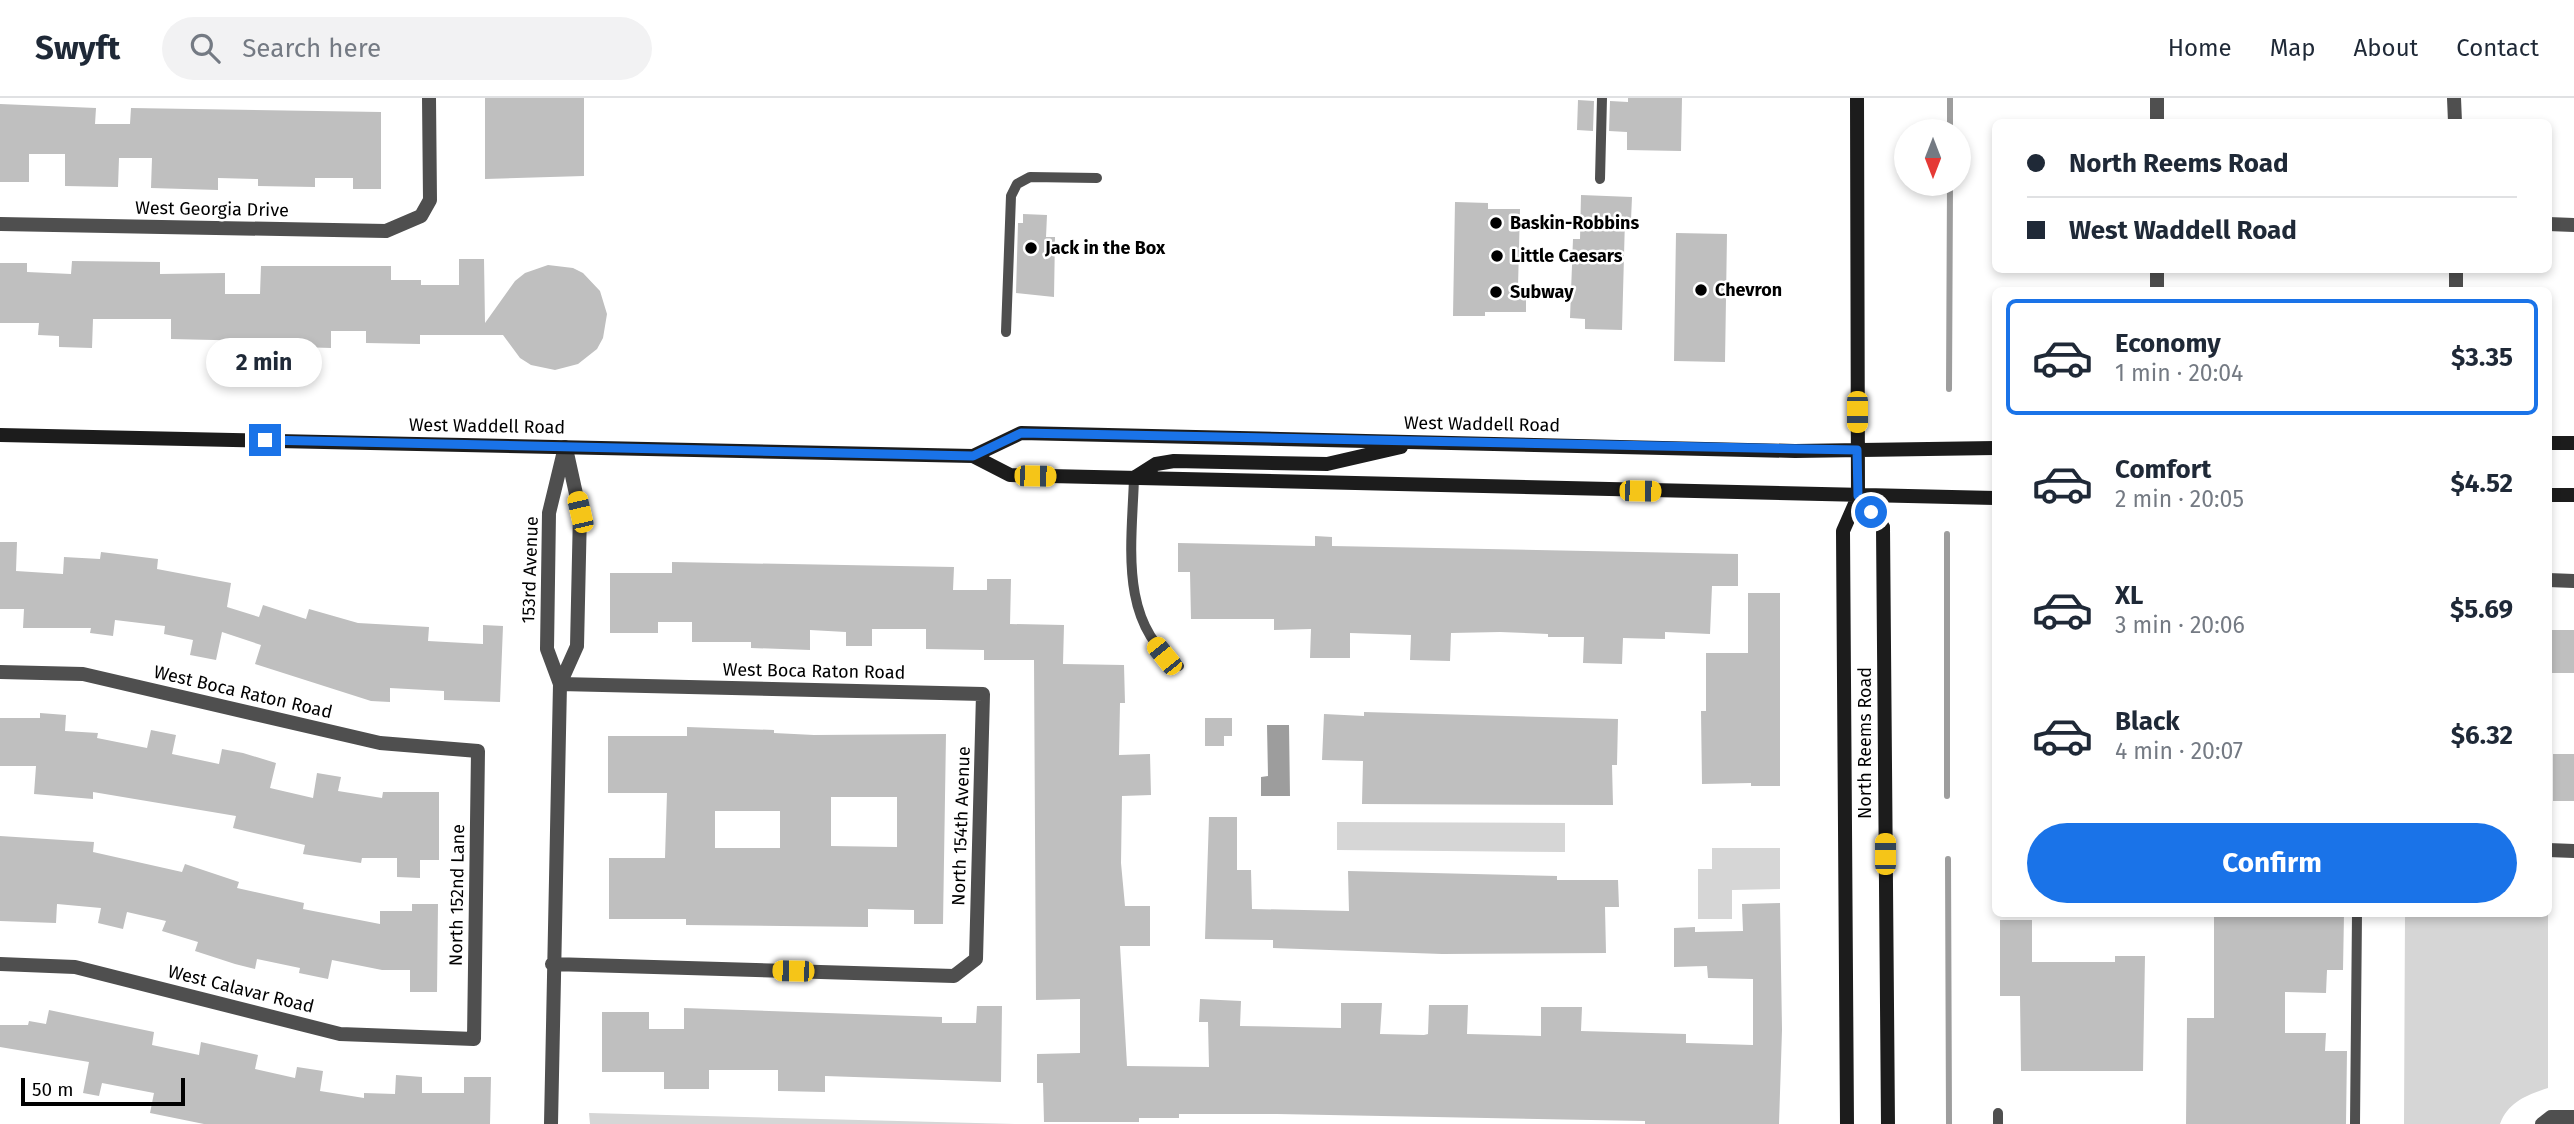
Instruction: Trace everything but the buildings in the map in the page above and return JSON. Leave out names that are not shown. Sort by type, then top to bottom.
[{"type":"main road","name":"North Reems Road","points":[[1847,1124],[1843,531],[1858,496],[1857,98]]},
{"type":"main road","name":"West Waddell Road","points":[[973,456],[1021,433],[1857,450],[1992,448]]},
{"type":"main road","name":"West Waddell Road","points":[[0,435],[973,456],[1010,475],[1992,498]]},
{"type":"main road","points":[[1134,478],[1156,464],[1174,461],[1327,464],[1422,442]]},
{"type":"main road","points":[[2552,443],[2574,443]]},
{"type":"main road","points":[[2552,495],[2574,495]]},
{"type":"main road","name":"North Reems Road","points":[[1858,496],[1883,527],[1888,1124]]},
{"type":"street","name":"West Georgia Drive","points":[[0,224],[386,231],[421,216],[430,200],[429,98]]},
{"type":"street","points":[[2157,98],[2157,119]]},
{"type":"street","points":[[2454,98],[2455,119]]},
{"type":"street","points":[[2552,225],[2574,225]]},
{"type":"street","name":"153rd Avenue","points":[[560,684],[577,646],[580,512],[565,447]]},
{"type":"street","name":"153rd Avenue","points":[[551,1124],[552,964],[560,684],[547,649],[549,524],[565,447]]},
{"type":"street","points":[[2552,580],[2574,581]]},
{"type":"street","name":"West Boca Raton Road","points":[[0,672],[83,674],[380,743],[478,751]]},
{"type":"street","name":"West Boca Raton Road","points":[[560,684],[983,694]]},
{"type":"street","name":"North 154th Avenue","points":[[552,964],[954,976],[976,959],[983,694]]},
{"type":"street","name":"North 152nd Lane","points":[[474,1039],[478,751]]},
{"type":"street","points":[[2552,850],[2574,851]]},
{"type":"street","name":"West Calavar Road","points":[[0,964],[75,967],[340,1034],[474,1039]]},
{"type":"street","points":[[2542,1124],[2551,1117],[2574,1117]]},
{"type":"lane","points":[[1601,179],[1602,98]]},
{"type":"lane","points":[[1006,332],[1011,196],[1017,184],[1030,177],[1097,178]]},
{"type":"lane","points":[[1134,478],[1132,573],[1138,613],[1150,639],[1164,656],[1179,666]]},
{"type":"lane","points":[[2356,1124],[2357,917]]},
{"type":"shaded area","points":[[1267,725],[1289,725],[1290,796],[1261,796],[1261,777],[1268,776]]},
{"type":"shaded area","points":[[1337,822],[1565,823],[1565,852],[1337,850]]},
{"type":"shaded area","points":[[1712,848],[1780,848],[1780,889],[1732,890],[1732,919],[1698,919],[1698,869],[1712,869]]},
{"type":"shaded area","points":[[2405,917],[2548,917],[2548,1088],[2513,1105],[2500,1124],[2404,1124]]},
{"type":"shaded area","points":[[589,1113],[1015,1124],[590,1124]]},
{"type":"waterway","points":[[1950,98],[1950,119]]},
{"type":"waterway","points":[[1949,389],[1950,196]]},
{"type":"waterway","points":[[1947,534],[1947,796]]},
{"type":"waterway","points":[[1948,859],[1949,1124]]},
{"type":"place","name":"Baskin-Robbins","points":[[1496,223]]},
{"type":"place","name":"Jack in the Box","points":[[1031,248]]},
{"type":"place","name":"Little Caesars","points":[[1497,256]]},
{"type":"place","name":"Chevron","points":[[1701,290]]},
{"type":"place","name":"Subway","points":[[1496,292]]},
{"type":"route","points":[[265,440],[973,456],[1021,433],[1795,451],[1857,450],[1858,496],[1871,512]]}]
